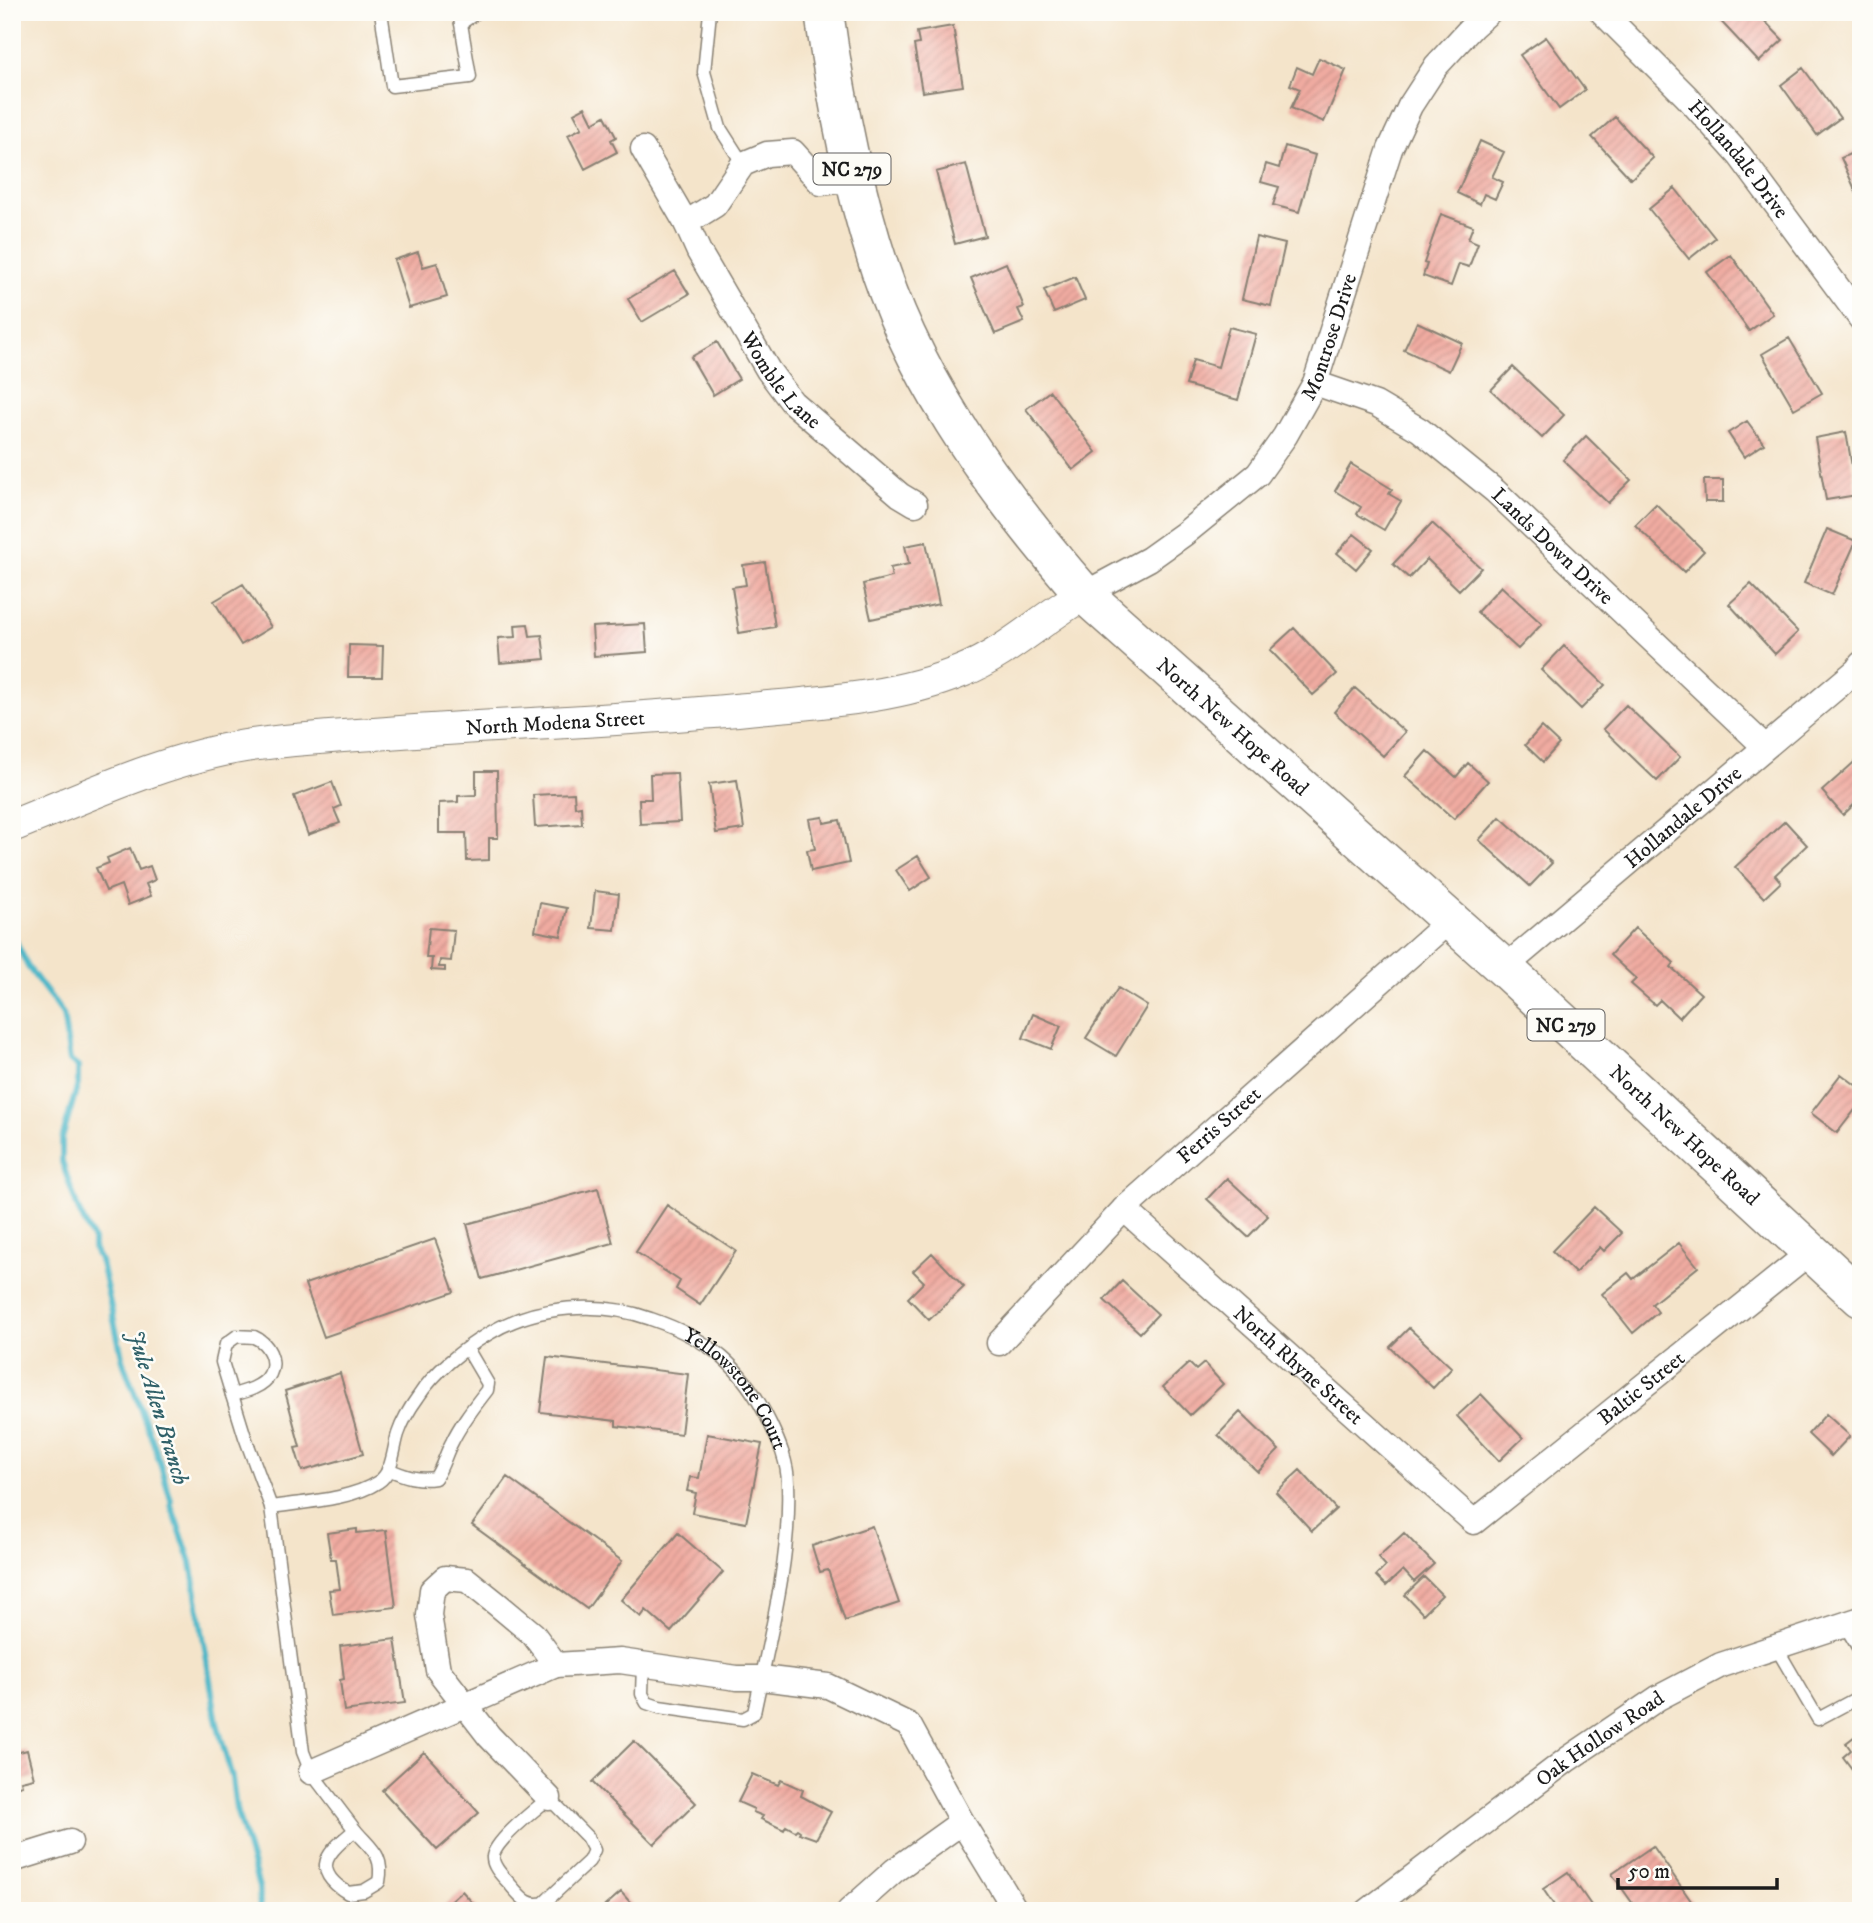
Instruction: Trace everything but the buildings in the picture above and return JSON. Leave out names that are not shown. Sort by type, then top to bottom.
[{"type":"main road","name":"North New Hope Road","points":[[824,12],[854,179],[881,274],[905,331],[934,388],[999,489],[1041,544],[1084,594],[1504,968],[1861,1298]]},
{"type":"street","name":"Montrose Drive","points":[[1084,594],[1149,559],[1184,534],[1258,474],[1285,436],[1315,383],[1390,149],[1409,106],[1436,66],[1489,12]]},
{"type":"street","name":"Hollandale Drive","points":[[1602,12],[1687,97],[1740,156],[1861,319]]},
{"type":"street","name":"Womble Lane","points":[[643,149],[768,370],[792,402],[900,495],[915,504]]},
{"type":"street","points":[[686,223],[715,205],[743,164],[767,154],[793,152],[821,183],[854,179]]},
{"type":"street","name":"Lands Down Drive","points":[[1315,383],[1376,404],[1420,430],[1495,491],[1764,747]]},
{"type":"street","name":"North Modena Street","points":[[12,826],[178,762],[244,746],[520,724],[681,715],[848,700],[908,688],[962,671],[1010,646],[1053,612],[1084,594]]},
{"type":"street","name":"Hollandale Drive","points":[[1504,968],[1859,669]]},
{"type":"street","name":"Ferris Street","points":[[999,1343],[1124,1209],[1450,920]]},
{"type":"street","name":"North Rhyne Street","points":[[1124,1209],[1474,1522]]},
{"type":"street","name":"Baltic Street","points":[[1474,1522],[1810,1252]]},
{"type":"street","points":[[548,1798],[489,1736],[438,1670],[429,1615],[432,1590],[445,1578],[467,1580],[533,1634],[556,1665]]},
{"type":"street","name":"Oak Hollow Road","points":[[1368,1911],[1568,1759],[1658,1698],[1721,1665],[1853,1621]]},
{"type":"street","points":[[311,1772],[556,1665],[620,1661],[737,1678],[761,1678],[828,1686],[909,1725],[962,1822],[1016,1911]]},
{"type":"street","points":[[849,1911],[895,1870],[962,1822]]},
{"type":"street","points":[[12,1860],[70,1842]]},
{"type":"lane","points":[[381,12],[392,86],[470,76],[460,18],[477,12]]},
{"type":"lane","points":[[710,12],[704,72],[720,128],[743,164]]},
{"type":"lane","name":"Yellowstone Court","points":[[388,1469],[398,1432],[418,1396],[443,1368],[489,1333],[538,1312],[585,1308],[634,1312],[678,1328],[715,1351],[745,1378],[779,1442],[788,1481],[787,1527],[782,1569],[754,1713],[743,1719],[706,1715],[647,1703],[642,1694],[643,1664]]},
{"type":"lane","points":[[232,1395],[258,1386],[270,1376],[273,1360],[267,1348],[253,1337],[237,1336],[226,1344],[222,1362],[232,1395],[252,1458],[271,1507],[303,1752],[311,1772],[376,1854],[382,1866],[379,1882],[364,1891],[348,1893],[333,1884],[327,1872],[327,1858],[333,1848],[355,1830]]},
{"type":"lane","points":[[271,1507],[352,1493],[381,1481],[388,1469],[404,1476],[423,1480],[435,1479],[463,1422],[488,1390],[488,1384],[468,1350]]},
{"type":"lane","points":[[1853,1621],[1861,1652]]},
{"type":"lane","points":[[1776,1647],[1818,1719],[1861,1696]]},
{"type":"lane","points":[[548,1798],[587,1837],[594,1850],[589,1861],[544,1903],[537,1905],[525,1902],[496,1867],[493,1858],[497,1846],[548,1798]]},
{"type":"waterway","name":"Jule Allen Branch","points":[[12,933],[28,967],[63,1014],[70,1061],[78,1067],[78,1084],[62,1139],[62,1162],[101,1263],[124,1365],[155,1447],[191,1562],[217,1723],[232,1778],[236,1809],[259,1887],[260,1911]]}]
